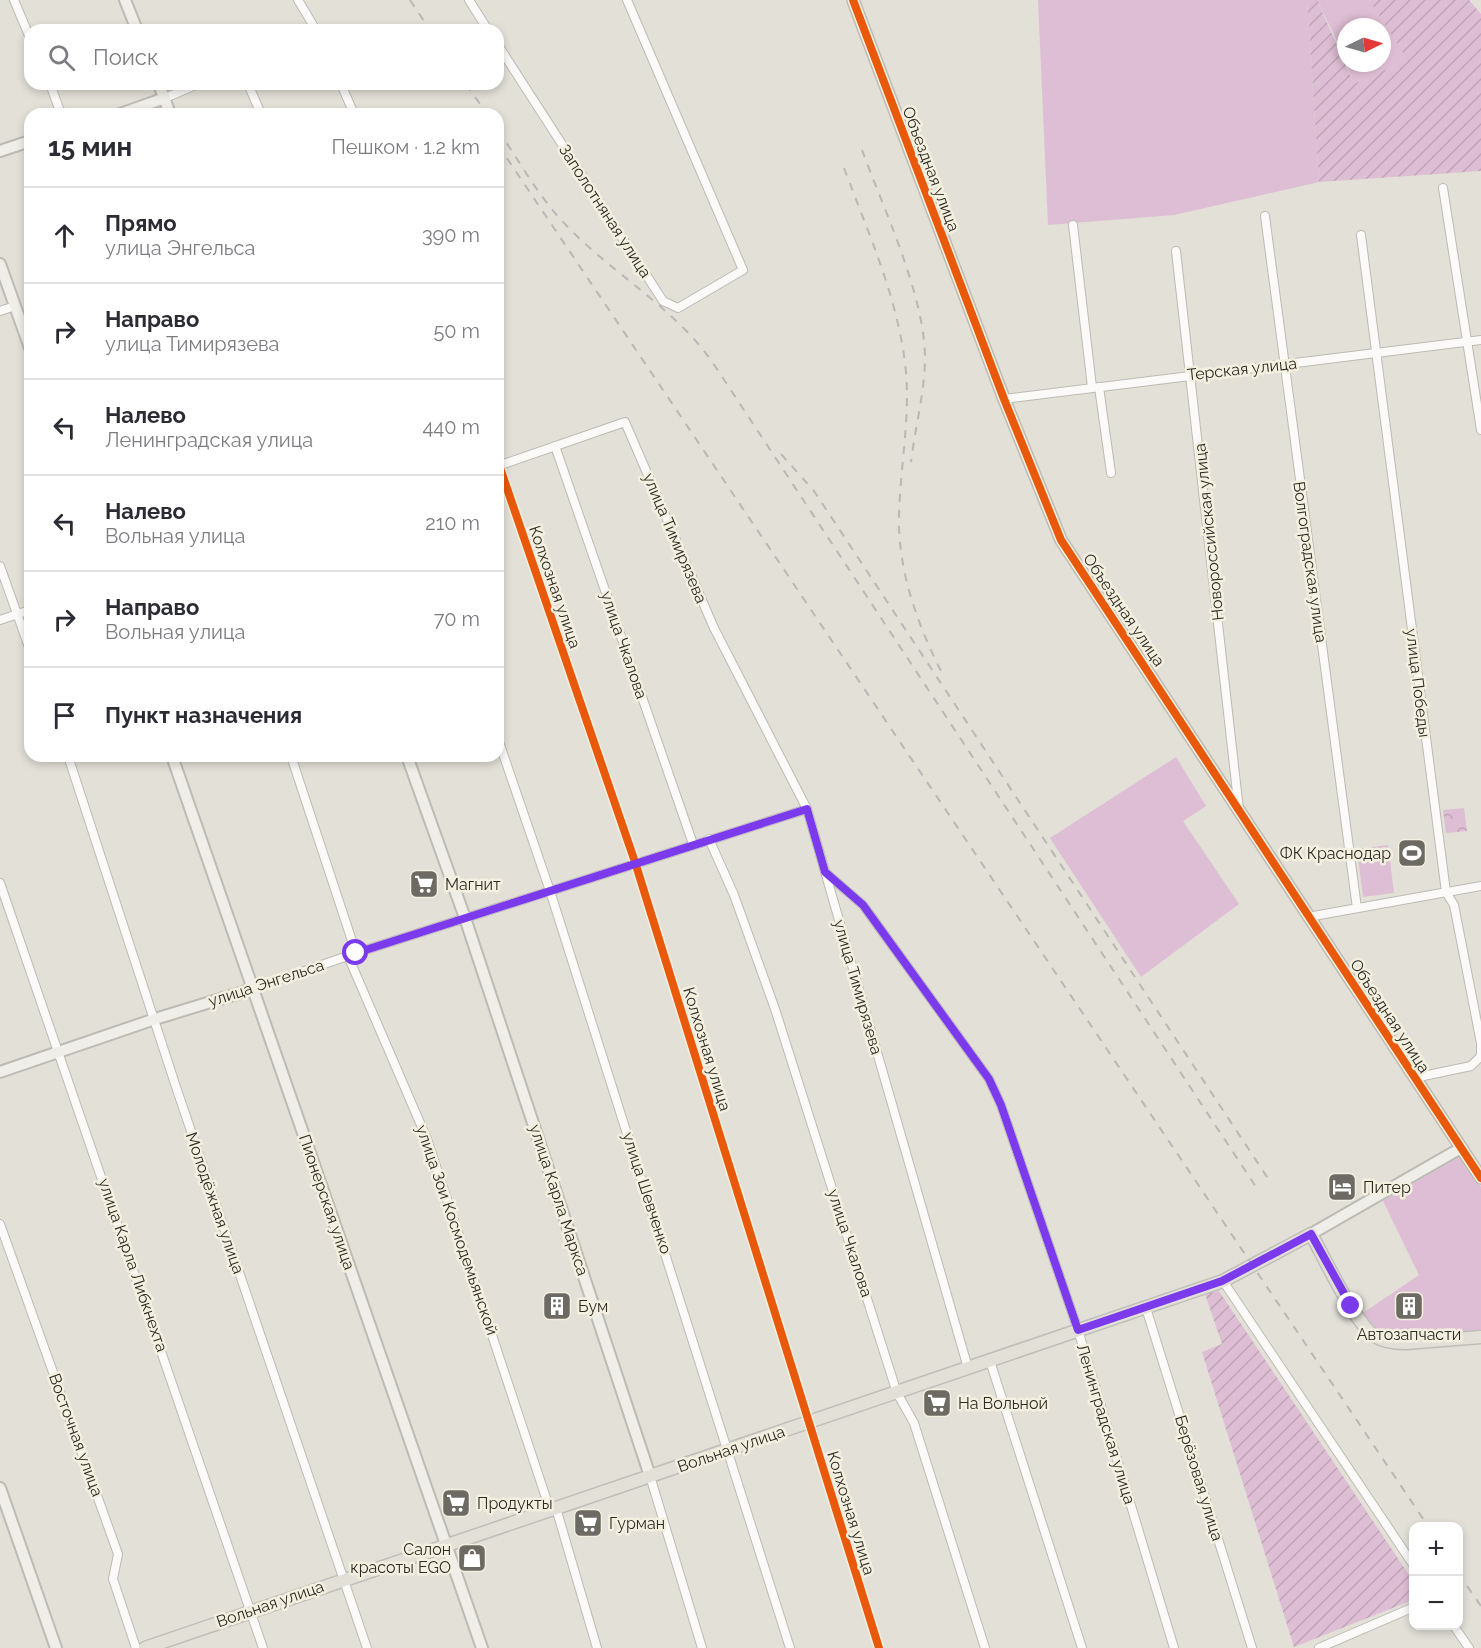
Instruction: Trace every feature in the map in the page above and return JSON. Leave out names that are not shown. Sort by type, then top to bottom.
[{"type":"main road","name":"Вольная улица","points":[[150,1647],[342,1579],[729,1450],[1222,1281],[1311,1234]]},
{"type":"main road","points":[[1311,1234],[1351,1306],[1374,1335],[1394,1343],[1481,1337]]},
{"type":"street","points":[[14,0],[24,24]]},
{"type":"street","points":[[125,0],[135,24]]},
{"type":"street","points":[[298,0],[312,24]]},
{"type":"street","points":[[469,0],[484,24]]},
{"type":"street","name":"Заполотняная улица","points":[[504,54],[663,301],[678,308],[742,270],[627,0]]},
{"type":"street","name":"Объездная улица","points":[[853,0],[1004,399],[1062,540],[1481,1178]]},
{"type":"street","points":[[52,90],[59,108]]},
{"type":"street","points":[[162,90],[168,108]]},
{"type":"street","points":[[137,108],[184,90]]},
{"type":"street","points":[[251,90],[258,108]]},
{"type":"street","points":[[344,90],[351,108]]},
{"type":"street","points":[[0,151],[24,143]]},
{"type":"street","points":[[1443,188],[1481,430]]},
{"type":"street","name":"Волгоградская улица","points":[[1265,216],[1357,908]]},
{"type":"street","points":[[1073,225],[1095,387],[1112,474]]},
{"type":"street","name":"улица Победы","points":[[1361,235],[1446,892],[1454,905],[1481,1043],[1480,1056],[1471,1066],[1414,1078]]},
{"type":"street","name":"Новороссийская улица","points":[[1176,251],[1240,813]]},
{"type":"street","points":[[0,264],[24,331]]},
{"type":"street","points":[[0,311],[15,306]]},
{"type":"street","name":"Терская улица","points":[[1004,399],[1481,340]]},
{"type":"street","name":"улица Тимирязева","points":[[555,446],[625,422],[714,628],[807,809],[968,1368]]},
{"type":"street","points":[[504,462],[555,446]]},
{"type":"street","name":"улица Чкалова","points":[[555,446],[693,844]]},
{"type":"street","name":"Колхозная улица","points":[[504,481],[635,862],[879,1648]]},
{"type":"street","points":[[0,566],[24,636]]},
{"type":"street","points":[[0,620],[24,612]]},
{"type":"street","name":"улица Шевченко","points":[[504,757],[550,891],[790,1648]]},
{"type":"street","name":"Молодёжная улица","points":[[70,762],[367,1648]]},
{"type":"street","name":"Пионерская улица","points":[[174,762],[482,1648]]},
{"type":"street","name":"улица Зои Космодемьянской","points":[[293,762],[352,954],[427,1139],[553,1509],[597,1648]]},
{"type":"street","name":"улица Карла Маркса","points":[[409,762],[465,918],[650,1476],[702,1648]]},
{"type":"street","name":"улица Энгельса","points":[[0,1071],[635,862],[807,809]]},
{"type":"street","name":"улица Чкалова","points":[[709,839],[734,895],[775,1009],[897,1393],[915,1423],[986,1648]]},
{"type":"street","name":"Ленинградская улица","points":[[825,872],[863,905],[989,1079],[1001,1105],[1078,1330],[1174,1648]]},
{"type":"street","name":"улица Карла Либкнехта","points":[[0,883],[60,1051],[263,1648]]},
{"type":"street","points":[[1308,917],[1481,886]]},
{"type":"street","name":"Вольная улица","points":[[1311,1234],[1461,1148]]},
{"type":"street","name":"Восточная улица","points":[[0,1224],[118,1554],[113,1579],[136,1648]]},
{"type":"street","points":[[1222,1281],[1409,1560]]},
{"type":"street","name":"Берёзовая улица","points":[[1146,1308],[1252,1648]]},
{"type":"street","points":[[990,1361],[1082,1648]]},
{"type":"street","points":[[0,1488],[56,1648]]},
{"type":"street","points":[[1321,1648],[1409,1609]]},
{"type":"street","points":[[1457,1630],[1469,1648]]},
{"type":"green space","points":[[1038,0],[1307,0],[1319,182],[1174,215],[1048,225]]},
{"type":"green space","points":[[1307,0],[1317,0],[1337,45],[1337,72],[1349,72],[1354,84],[1381,72],[1391,72],[1391,68],[1408,60],[1391,34],[1391,18],[1381,18],[1369,0],[1469,0],[1481,14],[1481,171],[1319,182]]},
{"type":"green space","points":[[1317,0],[1369,0],[1381,18],[1337,18],[1337,41]]},
{"type":"green space","points":[[1391,33],[1409,60],[1391,68]]},
{"type":"green space","points":[[1349,72],[1383,72],[1354,85]]},
{"type":"green space","points":[[1176,757],[1206,806],[1183,821],[1239,904],[1141,977],[1050,838]]},
{"type":"green space","points":[[1464,808],[1467,831],[1446,833],[1443,810]]},
{"type":"green space","points":[[1388,845],[1394,893],[1363,897],[1357,849]]},
{"type":"green space","points":[[1461,1156],[1481,1187],[1481,1330],[1400,1338],[1381,1335],[1363,1313],[1419,1275],[1383,1201]]},
{"type":"green space","points":[[1219,1291],[1409,1575],[1409,1602],[1294,1647],[1202,1352],[1222,1344],[1205,1294]]},
{"type":"railway","points":[[410,0],[426,24]]},
{"type":"railway","points":[[470,90],[483,108]]},
{"type":"railway","points":[[504,139],[555,213],[573,233],[675,320],[711,360],[1258,1190]]},
{"type":"railway","points":[[862,150],[902,254],[919,310],[925,361],[911,462]]},
{"type":"railway","points":[[504,154],[1425,1522]]},
{"type":"railway","points":[[844,168],[882,268],[897,319],[907,390],[899,517],[902,558],[911,598],[942,673]]},
{"type":"railway","points":[[781,454],[814,491],[1271,1183]]},
{"type":"railway","points":[[1460,1576],[1481,1606]]},
{"type":"cycle path","points":[[853,0],[1004,399],[1061,540],[1481,1178]]},
{"type":"cycle path","points":[[504,480],[635,862],[879,1648]]},
{"type":"place","name":"ФК Краснодар","points":[[1412,853]]},
{"type":"place","name":"Магнит","points":[[424,884]]},
{"type":"place","name":"Питер","points":[[1342,1187]]},
{"type":"place","name":"Бум","points":[[557,1306]]},
{"type":"place","name":"Автозапчасти","points":[[1409,1306]]},
{"type":"place","name":"На Вольной","points":[[937,1403]]},
{"type":"place","name":"Продукты","points":[[456,1503]]},
{"type":"place","name":"Гурман","points":[[588,1523]]},
{"type":"place","name":"Салон красоты EGO","points":[[472,1558]]},
{"type":"route","points":[[356,953],[635,862],[807,809],[825,872],[863,905],[989,1079],[1001,1105],[1078,1330],[1222,1281],[1311,1234],[1351,1306]]}]
